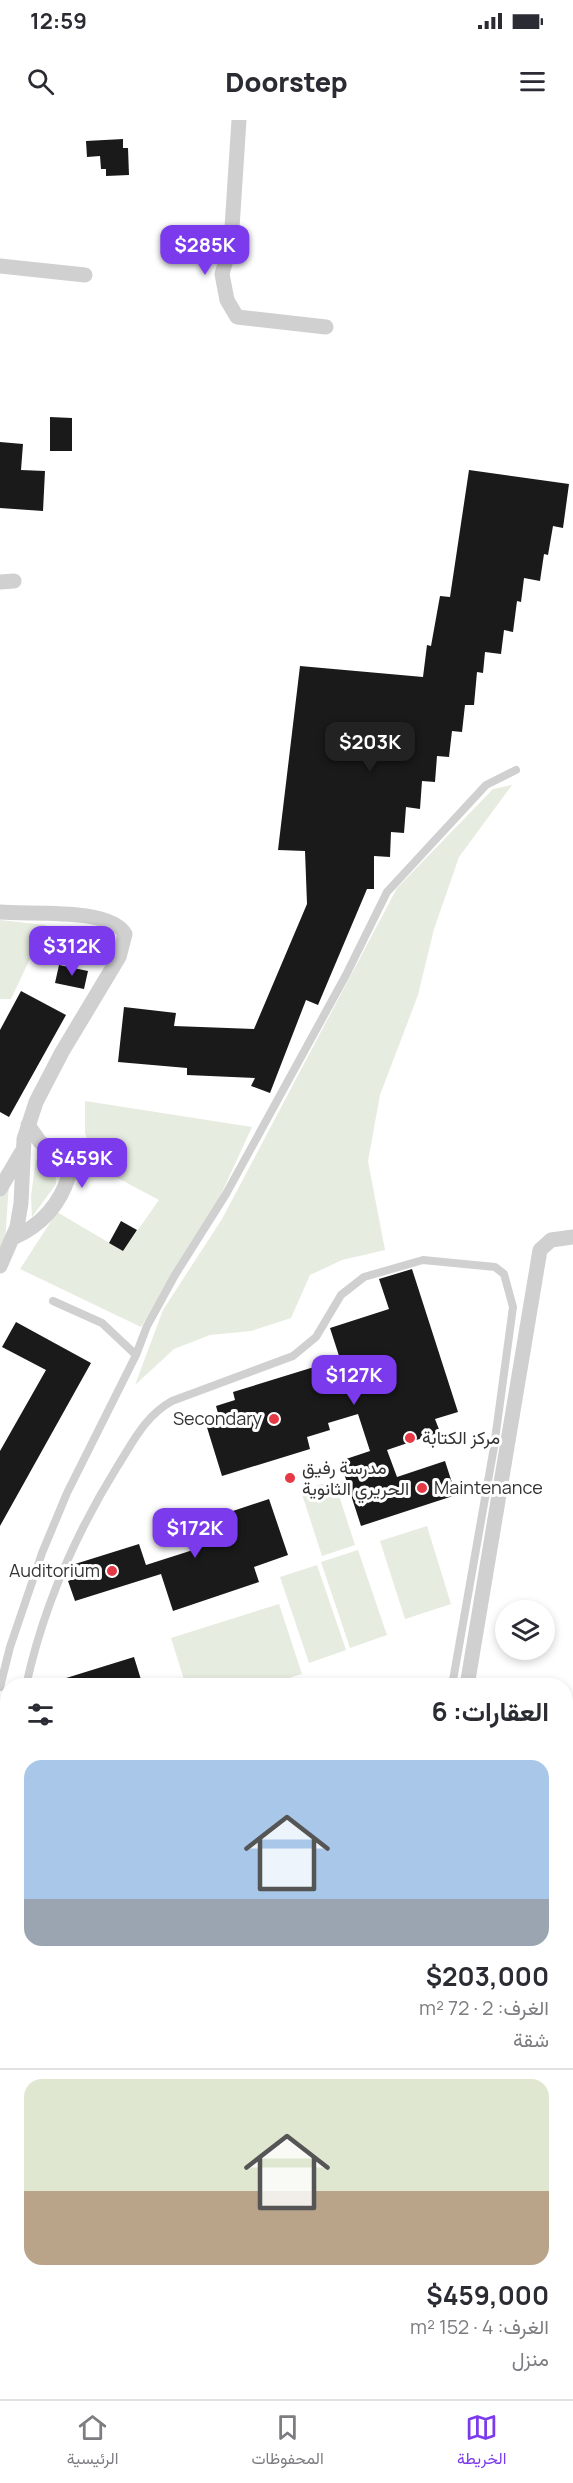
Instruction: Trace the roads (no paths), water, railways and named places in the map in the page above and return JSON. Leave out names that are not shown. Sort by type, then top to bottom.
[{"type":"street","points":[[239,120],[231,243],[222,274],[227,300],[237,317],[326,327]]},
{"type":"street","points":[[0,266],[85,275]]},
{"type":"street","points":[[0,912],[62,914],[106,920],[122,928],[125,934],[119,957],[62,1052],[36,1102],[22,1150],[21,1203],[13,1238],[1,1259]]},
{"type":"street","points":[[13,1238],[39,1224],[55,1205],[69,1175],[62,1156],[40,1142],[28,1125]]},
{"type":"street","points":[[0,1189],[22,1150]]},
{"type":"street","points":[[468,1678],[540,1250],[551,1240],[573,1237]]},
{"type":"lane","points":[[2,1678],[10,1647],[42,1553],[67,1493],[136,1355],[158,1305],[226,1194],[346,975],[390,886],[486,785],[516,770]]},
{"type":"lane","points":[[28,1678],[39,1637],[66,1559],[99,1495],[146,1422],[159,1408],[172,1401],[293,1356],[316,1337],[341,1295],[353,1283],[364,1277],[423,1260],[495,1267],[504,1274],[513,1307],[494,1447],[453,1678]]},
{"type":"lane","points":[[53,1301],[102,1323],[136,1355]]},
{"type":"place","name":"Secondary","points":[[274,1419]]},
{"type":"place","name":"مركز الكتابة","points":[[410,1438]]},
{"type":"place","name":"مدرسة رفيق الحريري الثانوية","points":[[290,1478]]},
{"type":"place","name":"Maintenance","points":[[422,1488]]},
{"type":"place","name":"Auditorium","points":[[112,1571]]}]
